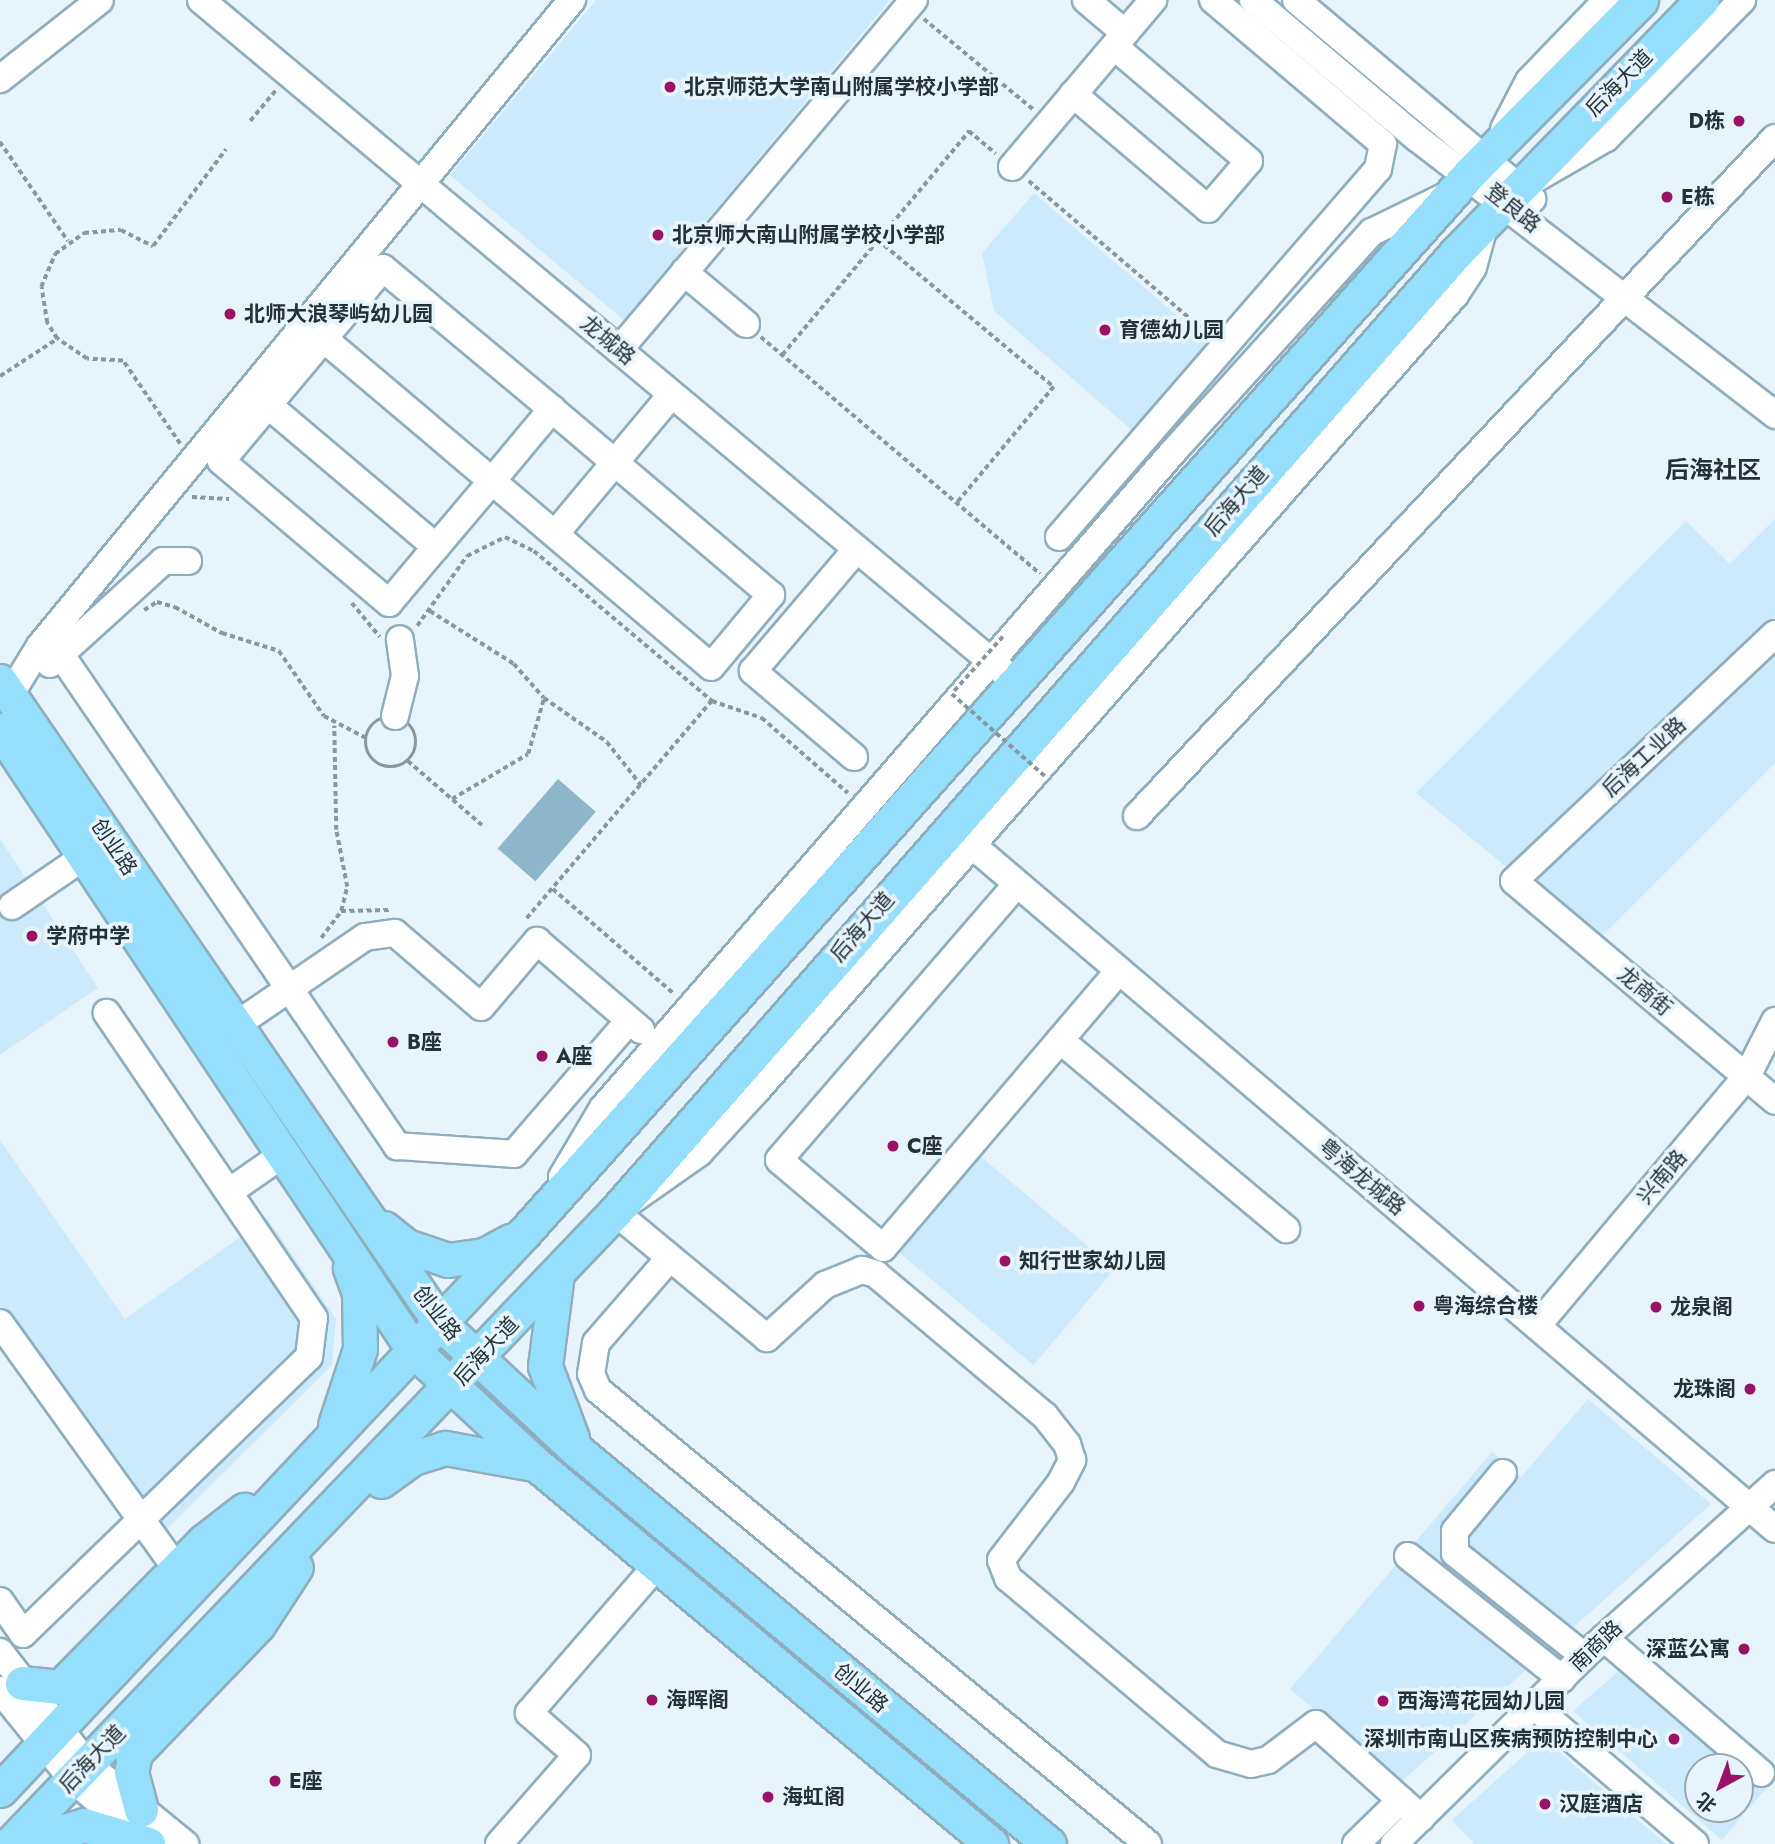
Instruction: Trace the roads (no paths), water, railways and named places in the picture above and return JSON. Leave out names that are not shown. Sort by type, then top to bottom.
[{"type":"main road","name":"后海大道","points":[[0,1790],[327,1446],[524,1233],[1004,672],[1474,168],[1641,0]]},
{"type":"main road","name":"后海大道","points":[[10,1844],[478,1361],[615,1212],[960,835],[1503,203],[1702,0]]},
{"type":"main road","name":"创业路","points":[[5,688],[440,1323],[579,1452],[1049,1844]]},
{"type":"main road","name":"创业路","points":[[0,730],[285,1153],[414,1351],[450,1390],[536,1464],[992,1844]]},
{"type":"main road","points":[[368,1216],[406,1246],[449,1260],[484,1255],[524,1233]]},
{"type":"main road","points":[[327,1446],[360,1349],[359,1293],[341,1239]]},
{"type":"main road","points":[[557,1275],[545,1366],[579,1452]]},
{"type":"main road","points":[[132,1756],[258,1625],[320,1525],[430,1451],[445,1448],[536,1464]]},
{"type":"main road","points":[[60,1687],[220,1527],[299,1475]]},
{"type":"main road","points":[[11,1687],[60,1687],[131,1654]]},
{"type":"main road","points":[[141,1810],[132,1789],[132,1756],[178,1671]]},
{"type":"main road","points":[[22,1844],[105,1828],[149,1844]]},
{"type":"street","points":[[0,79],[100,0]]},
{"type":"street","name":"龙城路","points":[[201,0],[1004,672]]},
{"type":"street","points":[[5,688],[572,0]]},
{"type":"street","points":[[1073,94],[1208,209],[1249,161],[1119,40],[1086,0]]},
{"type":"street","points":[[1012,167],[1153,0]]},
{"type":"street","points":[[1059,537],[1378,169],[1383,144],[1213,0]]},
{"type":"street","points":[[1296,0],[1474,168],[1529,81],[1607,0]]},
{"type":"street","points":[[1503,203],[1606,138],[1742,0]]},
{"type":"street","points":[[619,350],[912,3]]},
{"type":"street","name":"登良路","points":[[1269,5],[1417,138],[1474,168],[1503,203],[1628,289],[1772,412]]},
{"type":"street","points":[[1137,816],[1628,289],[1775,138]]},
{"type":"street","points":[[324,339],[492,481],[555,534],[711,667],[771,596],[552,409],[383,268],[221,461],[389,603],[492,481],[552,409]]},
{"type":"street","points":[[684,272],[746,324]]},
{"type":"street","points":[[555,534],[672,394]]},
{"type":"street","points":[[268,405],[436,547]]},
{"type":"street","points":[[854,757],[753,671],[857,549]]},
{"type":"street","points":[[5,688],[59,652],[163,561],[188,561]]},
{"type":"street","name":"后海工业路","points":[[1514,881],[1775,634]]},
{"type":"street","points":[[395,716],[405,676],[400,639]]},
{"type":"street","points":[[59,652],[397,1146],[514,1154],[629,1021]]},
{"type":"street","points":[[546,1207],[590,1127],[658,1045],[1004,672]]},
{"type":"street","name":"粤海龙城路","points":[[960,835],[1775,1529]]},
{"type":"street","points":[[12,906],[85,856]]},
{"type":"street","name":"龙商街","points":[[1514,881],[1775,1101]]},
{"type":"street","points":[[1017,884],[779,1160],[883,1248],[1119,971]]},
{"type":"street","points":[[236,1025],[365,937],[395,933],[481,1007],[537,941],[658,1045]]},
{"type":"street","points":[[0,1601],[23,1634],[310,1357],[314,1318],[107,1013]]},
{"type":"street","name":"兴南路","points":[[1537,1326],[1747,1076],[1775,1021]]},
{"type":"street","points":[[1060,1040],[1286,1228]]},
{"type":"street","points":[[229,1192],[285,1153]]},
{"type":"street","points":[[615,1212],[667,1261],[767,1338],[825,1285],[862,1270],[876,1274],[1045,1416],[1067,1444],[1072,1460],[1061,1482],[1001,1560],[1008,1578],[1217,1754],[1251,1764],[1268,1760],[1316,1724],[1411,1809],[1356,1844]]},
{"type":"street","points":[[667,1261],[596,1343],[591,1374],[598,1390],[1148,1844]]},
{"type":"street","points":[[0,1323],[177,1569]]},
{"type":"street","points":[[1503,1473],[1455,1531],[1455,1553],[1584,1656]]},
{"type":"street","name":"南商路","points":[[1394,1844],[1411,1809],[1534,1706],[1584,1656],[1775,1484]]},
{"type":"street","points":[[1408,1556],[1562,1679]]},
{"type":"street","points":[[499,1844],[577,1755],[529,1713],[657,1565]]},
{"type":"street","points":[[1604,1638],[1761,1773]]},
{"type":"street","points":[[0,1652],[11,1687],[50,1740],[149,1844]]},
{"type":"street","points":[[1534,1706],[1695,1844]]},
{"type":"street","points":[[79,1772],[141,1810],[186,1844]]},
{"type":"place","name":"北京师范大学南山附属学校小学部","points":[[670,87]]},
{"type":"place","name":"D栋","points":[[1739,121]]},
{"type":"place","name":"E栋","points":[[1667,197]]},
{"type":"place","name":"北京师大南山附属学校小学部","points":[[658,235]]},
{"type":"place","name":"北师大浪琴屿幼儿园","points":[[230,314]]},
{"type":"place","name":"育德幼儿园","points":[[1105,330]]},
{"type":"place","name":"学府中学","points":[[32,936]]},
{"type":"place","name":"B座","points":[[393,1042]]},
{"type":"place","name":"A座","points":[[542,1056]]},
{"type":"place","name":"C座","points":[[893,1146]]},
{"type":"place","name":"知行世家幼儿园","points":[[1005,1261]]},
{"type":"place","name":"粤海综合楼","points":[[1419,1306]]},
{"type":"place","name":"龙泉阁","points":[[1656,1307]]},
{"type":"place","name":"龙珠阁","points":[[1750,1389]]},
{"type":"place","name":"深蓝公寓","points":[[1744,1649]]},
{"type":"place","name":"海晖阁","points":[[652,1700]]},
{"type":"place","name":"西海湾花园幼儿园","points":[[1383,1701]]},
{"type":"place","name":"深圳市南山区疾病预防控制中心","points":[[1674,1739]]},
{"type":"place","name":"E座","points":[[275,1781]]},
{"type":"place","name":"海虹阁","points":[[768,1797]]},
{"type":"place","name":"汉庭酒店","points":[[1545,1804]]},
{"type":"district","name":"后海社区","points":[[1713,470]]}]
